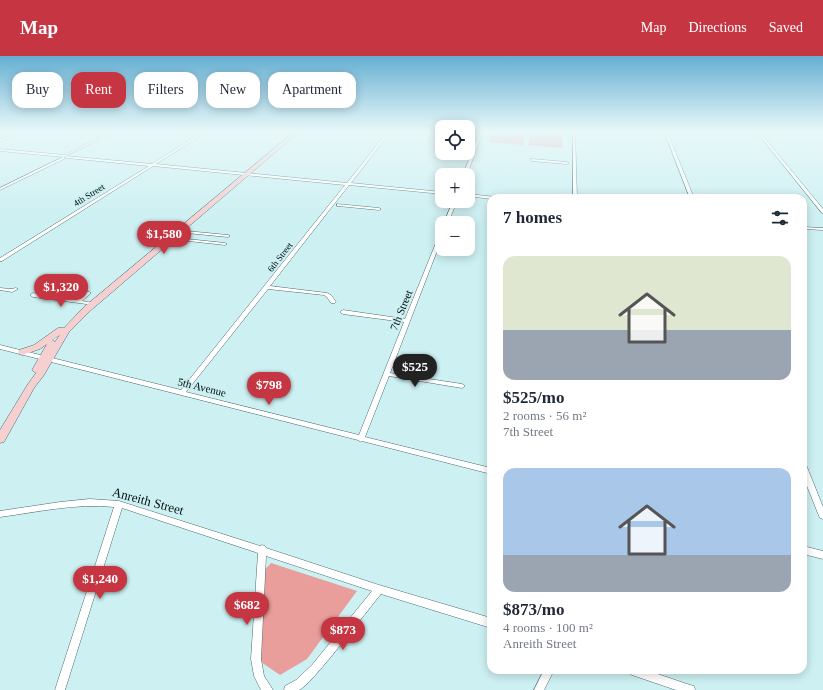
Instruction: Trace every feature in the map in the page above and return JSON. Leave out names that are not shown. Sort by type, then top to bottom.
[{"type":"street","points":[[0,189],[57,161]]},
{"type":"street","points":[[105,161],[435,192]]},
{"type":"street","name":"4th Street","points":[[0,260],[159,161]]},
{"type":"street","points":[[22,352],[37,347],[61,330],[72,318],[89,306],[263,161]]},
{"type":"street","name":"6th Street","points":[[182,393],[367,161]]},
{"type":"street","points":[[539,161],[567,163]]},
{"type":"street","points":[[574,161],[575,194]]},
{"type":"street","points":[[677,161],[690,194]]},
{"type":"street","points":[[781,161],[823,212]]},
{"type":"street","points":[[475,196],[487,197]]},
{"type":"street","points":[[338,205],[379,209]]},
{"type":"street","points":[[807,228],[823,229]]},
{"type":"street","points":[[187,232],[228,236]]},
{"type":"street","points":[[179,239],[225,244]]},
{"type":"street","name":"7th Street","points":[[361,439],[435,251]]},
{"type":"street","points":[[266,287],[325,294],[329,296],[333,302]]},
{"type":"street","points":[[0,290],[16,289]]},
{"type":"street","points":[[78,302],[89,293]]},
{"type":"street","points":[[33,295],[78,302],[89,306]]},
{"type":"street","points":[[46,358],[66,331],[89,306]]},
{"type":"street","points":[[343,312],[408,321]]},
{"type":"street","points":[[0,439],[61,330]]},
{"type":"street","name":"5th Avenue","points":[[0,347],[487,470]]},
{"type":"street","points":[[386,374],[462,386]]},
{"type":"street","points":[[807,477],[823,516]]},
{"type":"street","name":"Anreith Street","points":[[0,514],[86,503],[106,502],[120,504],[487,623]]},
{"type":"street","points":[[60,690],[120,504]]},
{"type":"street","points":[[262,549],[256,659],[260,678],[268,690]]},
{"type":"street","points":[[807,551],[823,555]]},
{"type":"street","points":[[289,690],[300,684],[315,668],[380,589]]},
{"type":"street","points":[[539,690],[547,674]]},
{"type":"street","points":[[644,674],[690,690]]},
{"type":"shaded area","points":[[271,563],[357,591],[307,659],[280,675],[258,660],[261,574]]}]
